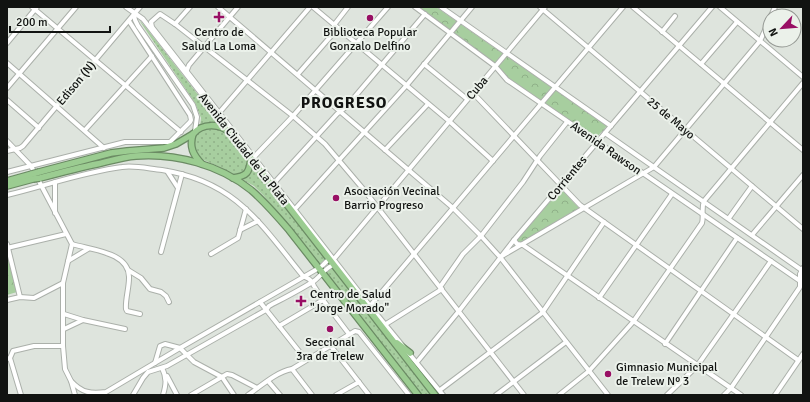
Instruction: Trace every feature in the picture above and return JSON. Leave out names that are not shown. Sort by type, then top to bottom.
[{"type":"highway","points":[[7,186],[32,177],[127,150],[164,148],[176,144],[210,125],[223,128],[233,133]]},
{"type":"highway","points":[[194,133],[191,142],[192,152],[202,164]]},
{"type":"highway","name":"Avenida Ciudad de La Plata","points":[[233,133],[331,259],[333,265],[435,395]]},
{"type":"highway","name":"Avenida Ciudad de La Plata","points":[[40,175],[135,156],[169,157],[202,164],[233,178],[250,189],[266,204],[289,230],[302,251],[320,272],[333,291],[343,300],[418,395]]},
{"type":"highway","points":[[233,178],[241,177],[247,173],[250,169],[253,158]]},
{"type":"highway","points":[[7,180],[32,177]]},
{"type":"highway","points":[[285,196],[292,208]]},
{"type":"highway","points":[[389,336],[410,353]]},
{"type":"street","points":[[7,88],[76,7]]},
{"type":"street","points":[[126,7],[134,14]]},
{"type":"street","name":"Edison (N)","points":[[7,151],[22,146],[39,128],[140,7]]},
{"type":"street","points":[[190,7],[175,24],[318,136],[340,160],[378,207],[524,395]]},
{"type":"street","points":[[218,7],[317,90],[453,208],[500,257],[608,395]]},
{"type":"street","points":[[191,81],[187,70],[189,65],[238,7]]},
{"type":"street","points":[[219,113],[312,7],[449,121],[493,161]]},
{"type":"street","points":[[334,25],[348,7]]},
{"type":"street","points":[[253,158],[317,90],[388,7]]},
{"type":"street","name":"Avenida Rawson","points":[[414,7],[495,66],[507,80],[801,282]]},
{"type":"street","name":"Avenida Rawson","points":[[441,7],[611,126]]},
{"type":"street","points":[[292,208],[340,160],[406,86],[472,7]]},
{"type":"street","points":[[370,306],[623,7]]},
{"type":"street","points":[[633,7],[803,150]]},
{"type":"street","name":"Corrientes","points":[[417,362],[514,240],[712,7]]},
{"type":"street","points":[[720,7],[803,77]]},
{"type":"street","points":[[7,43],[35,8],[181,132],[170,142],[133,141],[7,172]]},
{"type":"street","name":"25 de Mayo","points":[[543,8],[803,229]]},
{"type":"street","name":"Cuba","points":[[320,272],[323,265],[331,259],[378,207],[543,8]]},
{"type":"street","name":"Avenida Ciudad de La Plata","points":[[134,14],[138,26],[192,104],[197,117],[194,133]]},
{"type":"street","name":"Avenida Ciudad de La Plata","points":[[134,14],[143,19],[233,133]]},
{"type":"street","name":"Avenida Ciudad de La Plata","points":[[175,24],[160,14],[151,24],[233,133]]},
{"type":"street","points":[[274,183],[382,65],[424,14]]},
{"type":"street","points":[[662,32],[675,16]]},
{"type":"street","name":"Avenida Ciudad de La Plata","points":[[129,21],[190,115],[190,122],[181,132]]},
{"type":"street","points":[[701,64],[737,22]]},
{"type":"street","points":[[298,74],[338,28]]},
{"type":"street","points":[[500,257],[523,245],[654,167],[762,37]]},
{"type":"street","points":[[85,130],[152,56]]},
{"type":"street","points":[[7,63],[58,106],[104,148]]},
{"type":"street","points":[[157,64],[170,71]]},
{"type":"street","points":[[424,64],[467,99]]},
{"type":"street","points":[[559,395],[589,371],[633,322],[702,223],[702,206],[704,201],[803,83]]},
{"type":"street","points":[[473,92],[585,208],[798,360]]},
{"type":"street","points":[[7,100],[39,128]]},
{"type":"street","points":[[385,150],[428,104]]},
{"type":"street","points":[[386,324],[441,288],[463,254],[481,236],[524,182],[538,160],[567,122]]},
{"type":"street","name":"Avenida Rawson","points":[[605,133],[802,269]]},
{"type":"street","points":[[7,141],[31,166],[40,186],[72,244],[104,252],[119,258],[125,263],[130,276],[126,309],[127,311],[140,314]]},
{"type":"street","name":"Avenida Ciudad de La Plata","points":[[253,158],[285,196]]},
{"type":"street","points":[[7,195],[124,166],[167,171],[198,178],[217,187],[235,199],[258,221],[303,276],[312,282],[323,300],[349,334]]},
{"type":"street","points":[[167,171],[178,188]]},
{"type":"street","points":[[161,252],[182,174]]},
{"type":"street","points":[[752,234],[803,174]]},
{"type":"street","points":[[55,182],[55,213]]},
{"type":"street","points":[[729,218],[752,186]]},
{"type":"street","points":[[599,298],[672,194]]},
{"type":"street","points":[[211,254],[238,238],[246,209]]},
{"type":"street","points":[[240,230],[258,221]]},
{"type":"street","points":[[440,390],[542,312],[604,222]]},
{"type":"street","points":[[20,297],[7,247],[66,234]]},
{"type":"street","points":[[665,344],[738,238]]},
{"type":"street","points":[[514,240],[517,244],[523,245],[741,395]]},
{"type":"street","points":[[72,244],[63,283],[65,368],[71,381],[74,395]]},
{"type":"street","points":[[68,261],[88,249]]},
{"type":"street","name":"Avenida Ciudad de La Plata","points":[[331,259],[417,362]]},
{"type":"street","points":[[667,395],[697,366],[771,261]]},
{"type":"street","points":[[71,381],[77,388],[85,392],[104,394],[303,276],[320,272],[333,265]]},
{"type":"street","points":[[724,395],[731,388],[800,288],[802,269]]},
{"type":"street","points":[[128,270],[141,278],[150,289],[161,292],[166,296],[169,302]]},
{"type":"street","points":[[133,395],[148,372],[162,368],[187,355],[266,310],[269,306],[312,282],[320,272]]},
{"type":"street","points":[[7,300],[20,297],[34,298],[63,283]]},
{"type":"street","points":[[279,326],[323,300]]},
{"type":"street","points":[[260,302],[306,360]]},
{"type":"street","points":[[64,314],[125,330]]},
{"type":"street","points":[[64,329],[83,320]]},
{"type":"street","points":[[248,395],[268,381],[287,370],[292,369],[355,331],[359,332],[408,394]]},
{"type":"street","points":[[496,395],[566,342]]},
{"type":"street","points":[[155,363],[160,346],[165,344],[180,348],[194,362],[222,377],[234,395]]},
{"type":"street","points":[[21,395],[9,359],[13,351],[34,346],[64,346]]},
{"type":"street","points":[[330,346],[369,395]]},
{"type":"street","points":[[775,395],[803,354]]},
{"type":"street","points":[[417,362],[443,395]]},
{"type":"street","points":[[162,368],[177,395]]},
{"type":"street","points":[[292,369],[312,395]]},
{"type":"street","points":[[192,395],[227,374],[232,375],[257,388]]},
{"type":"street","points":[[163,395],[166,384],[166,376]]},
{"type":"street","points":[[268,381],[280,395]]},
{"type":"street","points":[[336,395],[359,382]]},
{"type":"street","points":[[731,388],[734,395]]},
{"type":"green space","points":[[417,7],[436,7],[607,126],[595,139],[507,78],[498,66]]},
{"type":"green space","points":[[139,20],[220,123],[200,126],[201,118],[195,103]]},
{"type":"green space","points":[[211,129],[227,132],[249,161],[247,171],[236,176],[199,158],[194,147],[195,134],[203,130]]},
{"type":"green space","points":[[254,167],[325,257],[325,260],[321,263],[318,264],[263,195],[254,186],[243,180],[250,174]]},
{"type":"green space","points":[[561,189],[579,208],[520,243],[517,243],[516,241]]},
{"type":"green space","points":[[7,251],[17,292],[7,295]]},
{"type":"green space","points":[[334,269],[433,394],[420,395],[326,275],[327,271]]},
{"type":"place","name":"Centro de Salud La Loma","points":[[219,17]]},
{"type":"place","name":"Biblioteca Popular Gonzalo Delfino","points":[[370,18]]},
{"type":"place","name":"Asociación Vecinal Barrio Progreso","points":[[336,198]]},
{"type":"place","name":"Centro de Salud \"Jorge Morado\"","points":[[301,301]]},
{"type":"place","name":"Seccional 3ra de Trelew","points":[[330,329]]},
{"type":"place","name":"Gimnasio Municipal de Trelew Nº 3","points":[[608,374]]},
{"type":"district","name":"PROGRESO","points":[[344,102]]}]
